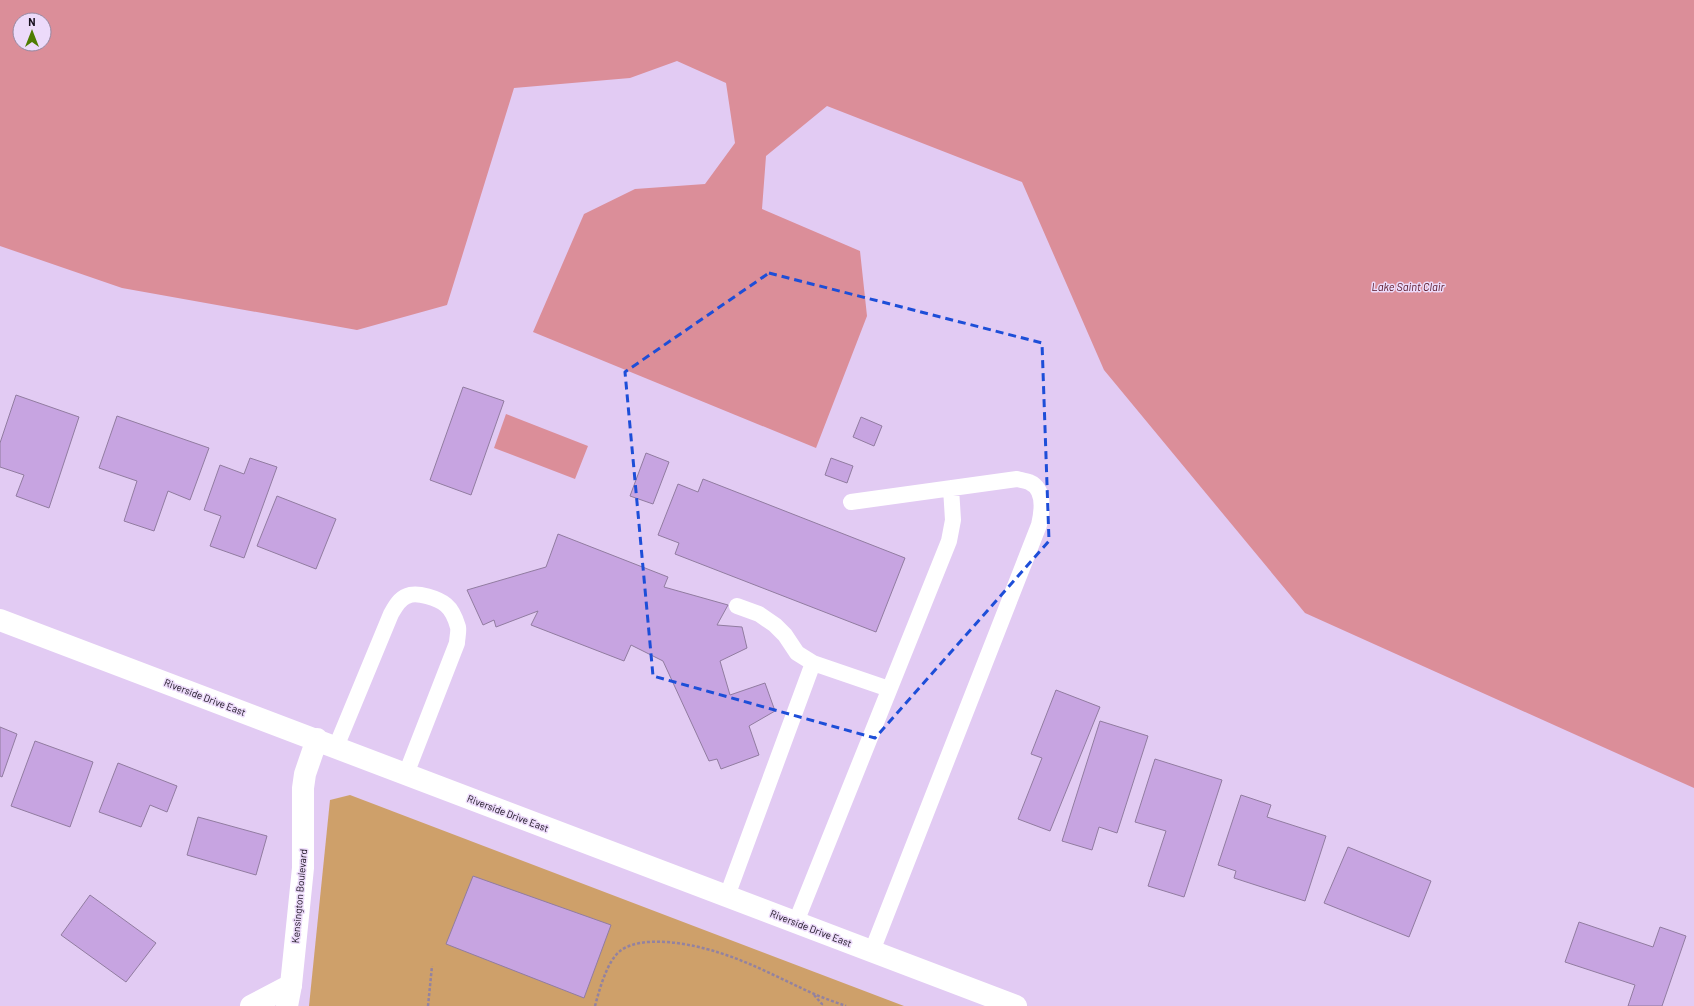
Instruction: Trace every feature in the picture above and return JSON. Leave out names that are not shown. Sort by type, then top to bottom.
[{"type":"street","name":"Riverside Drive East","points":[[0,620],[1016,1006]]},
{"type":"street","name":"Kensington Boulevard","points":[[287,1006],[291,985],[304,868],[305,774],[326,743]]},
{"type":"street","points":[[251,1006],[291,985]]},
{"type":"lane","points":[[851,502],[1017,479],[1031,483],[1041,493],[1042,511],[1039,525],[872,951]]},
{"type":"lane","points":[[796,922],[949,541],[953,520],[951,488]]},
{"type":"lane","points":[[326,743],[397,604],[407,596],[414,594],[426,596],[446,604],[454,616],[458,628],[457,643],[406,774]]},
{"type":"lane","points":[[737,606],[759,614],[776,625],[797,653],[813,663],[889,689]]},
{"type":"lane","points":[[727,896],[813,663]]},
{"type":"path","points":[[594,1006],[601,986],[618,952],[638,943],[677,943],[717,952],[760,969],[813,994],[846,1006]]},
{"type":"path","points":[[428,1006],[432,966]]},
{"type":"path","points":[[813,994],[822,1004],[821,1006]]},
{"type":"highlighted area","points":[[769,273],[1042,343],[1049,541],[875,738],[653,676],[625,372]]},
{"type":"shaded area","points":[[350,795],[904,1006],[309,1006],[330,800]]},
{"type":"water","name":"Lake Saint Clair","points":[[0,0],[1694,0],[1694,788],[1305,613],[1104,370],[1022,182],[827,106],[766,156],[762,209],[860,251],[867,316],[816,448],[533,332],[584,214],[635,189],[705,184],[735,143],[726,83],[677,61],[630,78],[514,88],[447,305],[357,330],[122,288],[0,246]]},
{"type":"water","points":[[506,414],[588,446],[575,479],[494,448]]},
{"type":"building","points":[[463,387],[504,401],[471,495],[430,480]]},
{"type":"building","points":[[16,395],[79,417],[49,508],[16,496],[24,475],[0,467],[0,443]]},
{"type":"building","points":[[117,416],[209,448],[190,500],[168,491],[154,531],[124,521],[137,481],[99,468]]},
{"type":"building","points":[[861,417],[882,426],[874,446],[853,437]]},
{"type":"building","points":[[646,453],[669,462],[653,504],[630,496]]},
{"type":"building","points":[[250,458],[277,467],[244,558],[210,546],[221,516],[204,510],[220,465],[244,474]]},
{"type":"building","points":[[831,458],[853,466],[847,483],[825,475]]},
{"type":"building","points":[[703,479],[905,558],[876,632],[675,554],[679,543],[658,535],[678,484],[698,492]]},
{"type":"building","points":[[277,496],[336,519],[316,569],[257,546]]},
{"type":"building","points":[[558,534],[668,577],[664,587],[728,605],[717,625],[742,627],[747,648],[720,661],[730,695],[765,683],[775,711],[749,726],[759,755],[721,769],[717,759],[709,761],[663,661],[631,645],[624,661],[531,625],[538,611],[496,627],[494,620],[483,625],[467,590],[546,567]]},
{"type":"building","points":[[1056,690],[1100,707],[1050,831],[1018,819],[1042,758],[1031,754]]},
{"type":"building","points":[[1100,721],[1148,736],[1117,833],[1099,827],[1092,850],[1062,841]]},
{"type":"building","points":[[0,727],[17,734],[2,777],[0,776]]},
{"type":"building","points":[[35,741],[93,762],[70,827],[11,806]]},
{"type":"building","points":[[1155,759],[1222,780],[1184,897],[1148,886],[1166,831],[1135,822]]},
{"type":"building","points":[[118,763],[177,786],[167,812],[150,805],[141,827],[99,812]]},
{"type":"building","points":[[1241,795],[1271,805],[1267,817],[1326,836],[1305,901],[1234,878],[1236,871],[1218,865]]},
{"type":"building","points":[[198,817],[267,836],[256,875],[187,855]]},
{"type":"building","points":[[1348,847],[1431,881],[1409,937],[1324,903]]},
{"type":"building","points":[[473,876],[611,925],[584,998],[446,944]]},
{"type":"building","points":[[90,895],[156,943],[126,982],[61,935]]},
{"type":"building","points":[[1579,922],[1653,947],[1660,927],[1686,936],[1662,1006],[1628,1006],[1635,985],[1565,962]]}]
